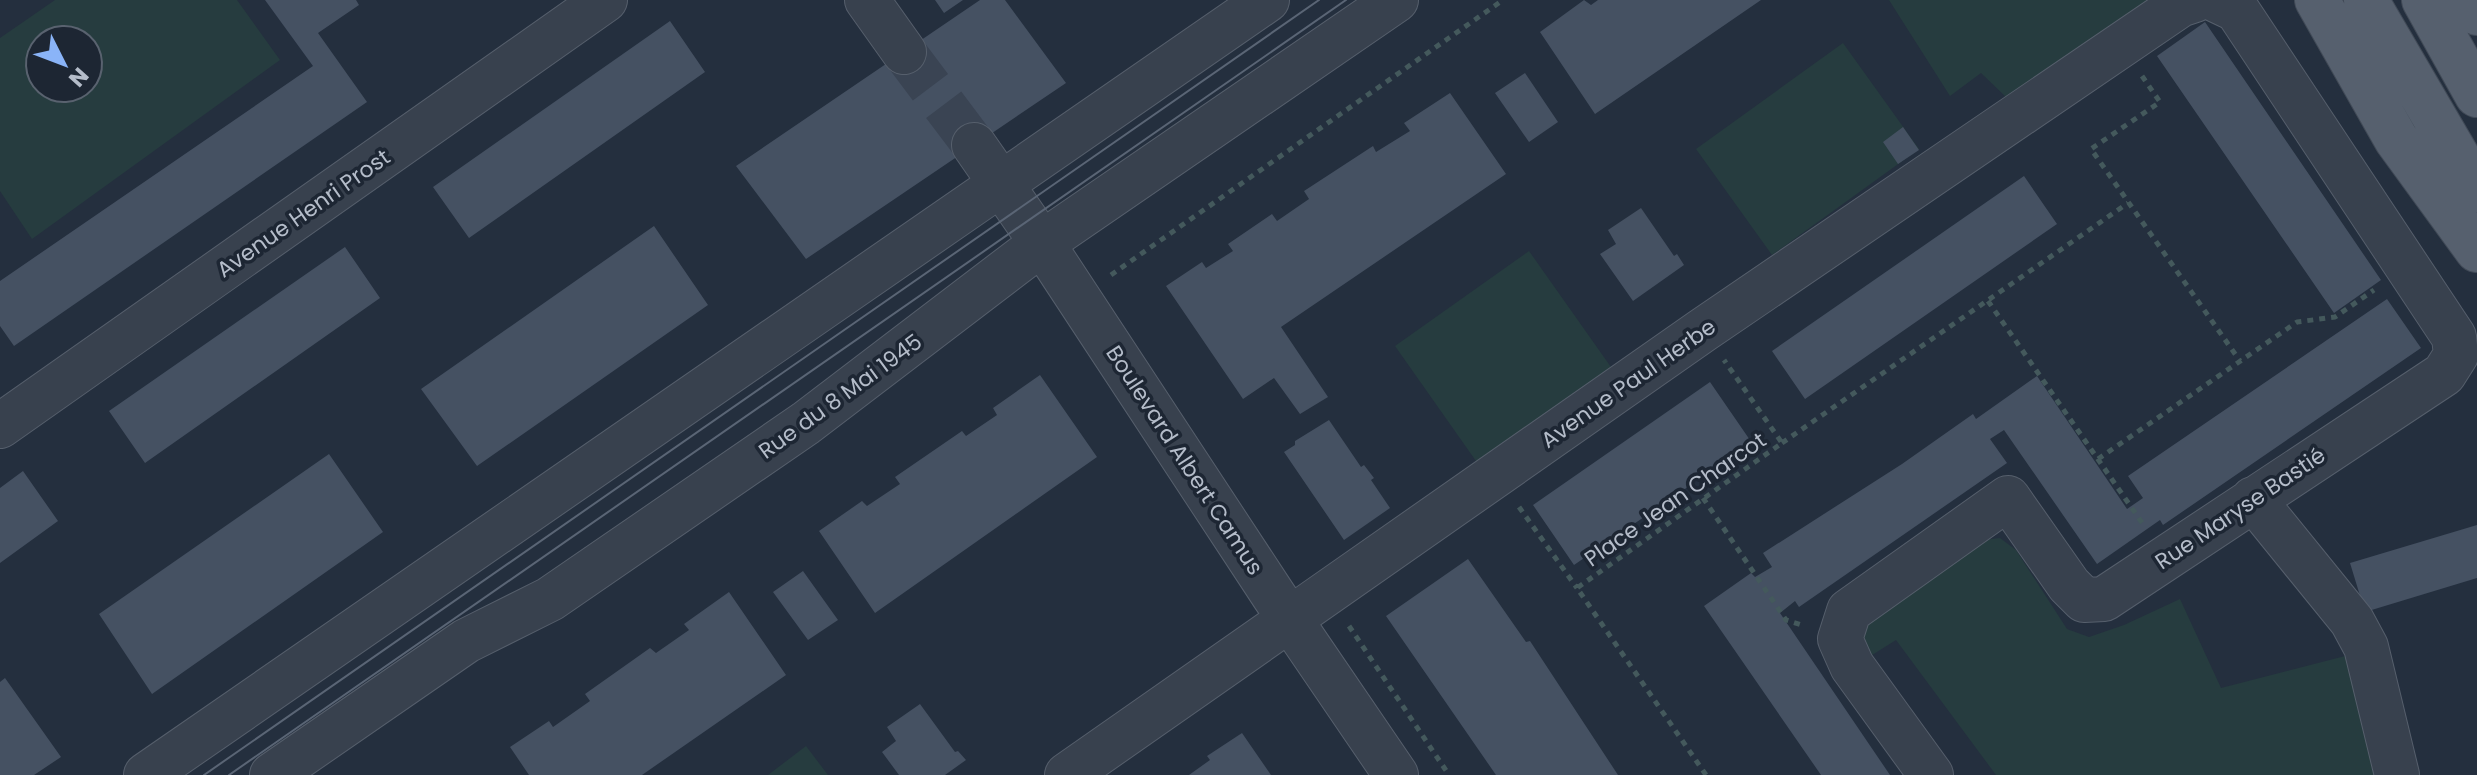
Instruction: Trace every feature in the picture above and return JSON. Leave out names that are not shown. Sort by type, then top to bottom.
[{"type":"main road","points":[[2317,0],[2396,139],[2477,250]]},
{"type":"main road","points":[[2366,0],[2477,190]]},
{"type":"main road","points":[[2424,0],[2477,95]]},
{"type":"main road","points":[[2470,0],[2477,13]]},
{"type":"street","name":"Avenue Henri Prost","points":[[0,426],[605,0]]},
{"type":"street","points":[[867,0],[904,52]]},
{"type":"street","points":[[146,775],[1267,0]]},
{"type":"street","name":"Rue du 8 Mai 1945","points":[[272,775],[466,641],[550,599],[806,423],[1042,243],[1396,0]]},
{"type":"street","name":"Avenue Paul Herbe","points":[[1067,775],[1703,330],[2180,5],[2195,0]]},
{"type":"street","name":"Rue Maryse Bastié","points":[[1840,639],[1849,611],[2008,498],[2069,585],[2084,600],[2104,599],[2444,374],[2456,355],[2454,337],[2237,10],[2216,0]]},
{"type":"street","name":"Boulevard Albert Camus","points":[[974,145],[1396,775]]},
{"type":"street","points":[[2253,499],[2352,621],[2366,647],[2397,775]]},
{"type":"street","points":[[1840,639],[1852,666],[1931,775]]},
{"type":"path","points":[[1109,277],[1503,0]]},
{"type":"path","points":[[2147,110],[2091,149],[2240,361]]},
{"type":"path","name":"Place Jean Charcot","points":[[1706,775],[1577,588],[2128,203]]},
{"type":"path","points":[[2098,459],[2297,322],[2335,317],[2408,267]]},
{"type":"path","points":[[1988,301],[2166,558]]},
{"type":"path","name":"Place Jean Charcot","points":[[1703,330],[1782,443]]},
{"type":"path","points":[[1497,475],[1577,588]]},
{"type":"path","points":[[1703,498],[1786,620],[1840,639]]},
{"type":"path","points":[[1327,595],[1449,775]]},
{"type":"green space","points":[[55,0],[237,0],[280,60],[32,239],[0,191],[0,38]]},
{"type":"green space","points":[[1889,0],[2149,0],[2007,98],[1981,73],[1950,96]]},
{"type":"green space","points":[[1843,43],[1919,149],[1772,255],[1696,149]]},
{"type":"green space","points":[[1529,251],[1618,377],[1483,471],[1395,346]]},
{"type":"green space","points":[[2000,538],[2016,550],[2067,629],[2089,637],[2124,625],[2180,599],[2221,688],[2353,654],[2385,775],[1996,775],[1896,640],[1869,657],[1861,644],[1864,630],[1875,614],[1982,540]]},
{"type":"green space","points":[[806,746],[828,775],[768,775]]},
{"type":"building","points":[[265,0],[356,0],[359,5],[318,33],[367,102],[14,346],[0,326],[0,281],[313,66]]},
{"type":"building","points":[[935,0],[963,0],[944,13]]},
{"type":"building","points":[[980,0],[1005,0],[1066,83],[806,259],[736,166]]},
{"type":"building","points":[[1584,0],[1591,5],[1598,0],[1761,0],[1595,114],[1540,32]]},
{"type":"building","points":[[670,21],[705,72],[469,238],[433,187]]},
{"type":"building","points":[[2205,22],[2381,280],[2334,313],[2157,56]]},
{"type":"building","points":[[1525,73],[1558,122],[1529,142],[1495,93]]},
{"type":"building","points":[[1450,93],[1506,174],[1281,327],[1328,397],[1300,414],[1274,378],[1243,399],[1166,286],[1202,262],[1206,268],[1233,251],[1228,244],[1272,214],[1277,221],[1309,199],[1304,191],[1373,146],[1376,152],[1410,131],[1404,123]]},
{"type":"building","points":[[1903,127],[1919,150],[1898,164],[1883,142]]},
{"type":"building","points":[[2024,176],[2057,224],[1805,399],[1772,351]]},
{"type":"building","points":[[1641,208],[1674,256],[1677,254],[1684,265],[1633,301],[1600,254],[1616,244],[1608,230]]},
{"type":"building","points":[[654,226],[708,305],[477,466],[421,389]]},
{"type":"building","points":[[345,247],[380,298],[145,463],[109,411]]},
{"type":"building","points":[[2387,299],[2421,348],[2163,525],[2160,520],[2097,564],[2004,430],[1990,439],[2007,463],[1799,607],[1795,601],[1780,613],[1890,775],[1821,775],[1704,606],[1751,573],[1755,577],[1772,567],[1763,553],[1902,464],[1973,414],[1976,419],[2037,376],[2127,509],[2143,498],[2128,476]]},
{"type":"building","points":[[1040,375],[1097,457],[875,613],[819,531],[862,501],[867,506],[900,484],[895,477],[962,431],[966,436],[997,415],[993,408]]},
{"type":"building","points":[[1710,382],[1752,443],[1574,565],[1533,505]]},
{"type":"building","points":[[1329,420],[1361,467],[1364,465],[1374,478],[1371,480],[1390,508],[1344,540],[1284,452],[1295,445],[1295,441]]},
{"type":"building","points":[[329,454],[383,532],[152,694],[99,614]]},
{"type":"building","points":[[23,471],[58,521],[0,563],[0,488]]},
{"type":"building","points":[[2477,525],[2477,578],[2365,612],[2350,563]]},
{"type":"building","points":[[1468,559],[1526,642],[1530,641],[1618,775],[1496,775],[1386,616]]},
{"type":"building","points":[[803,571],[838,620],[808,640],[773,592]]},
{"type":"building","points":[[729,592],[786,675],[642,775],[529,775],[510,747],[549,721],[553,727],[590,701],[585,694],[650,648],[656,653],[689,630],[684,624]]},
{"type":"building","points":[[5,678],[61,757],[34,775],[0,775],[0,682]]},
{"type":"building","points":[[920,704],[955,752],[958,751],[966,760],[945,775],[899,775],[882,752],[896,741],[887,727]]},
{"type":"building","points":[[1242,733],[1271,775],[1189,775],[1210,760],[1207,756]]},
{"type":"tunnel","points":[[904,52],[974,145]]},
{"type":"tram line","points":[[204,775],[1319,0]]},
{"type":"tram line","points":[[229,775],[1346,0]]}]
